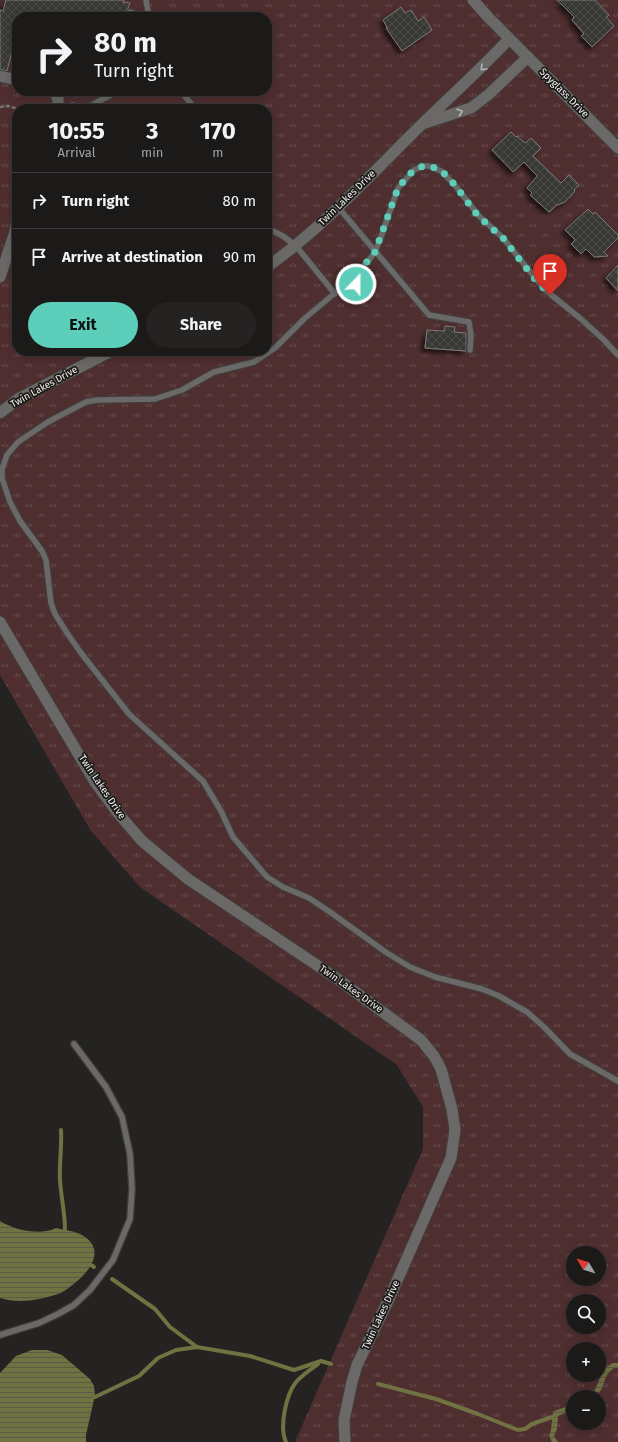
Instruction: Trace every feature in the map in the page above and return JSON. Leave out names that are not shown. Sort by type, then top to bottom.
[{"type":"street","name":"Spyglass Drive","points":[[473,0],[509,39],[618,148]]},
{"type":"street","name":"Twin Lakes Drive","points":[[272,263],[296,246],[477,73],[509,39]]},
{"type":"street","name":"Twin Lakes Drive","points":[[422,124],[471,108],[488,95],[528,57]]},
{"type":"street","points":[[0,76],[12,79]]},
{"type":"street","points":[[0,277],[12,241]]},
{"type":"street","name":"Twin Lakes Drive","points":[[1,411],[18,399],[101,356]]},
{"type":"street","name":"Twin Lakes Drive","points":[[0,622],[96,782],[117,812],[142,841],[188,879],[346,985],[421,1040],[434,1056],[441,1069],[452,1109],[454,1130],[451,1158],[389,1299],[357,1365],[344,1420],[345,1442]]},
{"type":"lane","points":[[146,0],[149,12]]},
{"type":"lane","points":[[94,104],[109,96]]},
{"type":"lane","points":[[272,350],[304,319],[358,273],[375,252],[382,237],[398,188],[408,176],[419,168],[429,166],[441,170],[454,184],[478,216],[503,238],[544,289],[603,338],[618,355]]},
{"type":"lane","points":[[337,207],[429,315],[469,322],[471,335],[470,350]]},
{"type":"lane","points":[[272,230],[283,236],[296,246],[335,294]]},
{"type":"lane","points":[[263,356],[254,362],[214,372],[182,390],[155,399],[97,400],[86,402],[34,430],[18,442],[7,455],[2,469],[2,478],[10,502],[20,521],[42,551],[46,560],[51,603],[55,614],[80,653],[128,714],[203,781],[221,811],[233,837],[267,877],[283,887],[309,898],[387,953],[410,967],[435,977],[482,989],[499,996],[527,1012],[570,1054],[618,1081]]},
{"type":"lane","points":[[0,1335],[39,1323],[74,1306],[90,1290],[113,1260],[130,1219],[132,1189],[130,1154],[122,1117],[106,1087],[74,1044]]},
{"type":"path","points":[[0,108],[8,106],[12,107]]},
{"type":"green space","points":[[0,0],[618,0],[618,1442],[295,1442],[423,1149],[423,1107],[397,1065],[140,887],[91,831],[0,675]]},
{"type":"shaded area","points":[[0,1221],[13,1227],[28,1231],[43,1232],[56,1228],[82,1235],[90,1241],[94,1248],[93,1262],[84,1275],[60,1293],[44,1298],[22,1301],[0,1298]]},
{"type":"shaded area","points":[[32,1350],[47,1350],[62,1355],[90,1379],[94,1386],[95,1395],[86,1435],[86,1442],[0,1442],[0,1373],[16,1356]]},
{"type":"shaded area","points":[[618,1363],[618,1368],[614,1368],[606,1377],[606,1368],[609,1365]]},
{"type":"shaded area","points":[[598,1382],[604,1382],[602,1390],[594,1390]]},
{"type":"shaded area","points":[[566,1407],[566,1413],[558,1416],[557,1429],[554,1436],[558,1442],[552,1442],[549,1436],[553,1412]]},
{"type":"building","points":[[6,0],[124,0],[123,2],[130,3],[126,12],[12,12],[12,51],[7,71],[0,69],[0,10],[3,11]]},
{"type":"building","points":[[557,0],[595,0],[609,15],[606,17],[614,26],[592,47],[581,36],[584,34],[572,20],[574,17]]},
{"type":"building","points":[[401,7],[405,13],[411,10],[418,21],[424,17],[432,30],[402,51],[386,28],[387,27],[383,20]]},
{"type":"building","points":[[511,132],[525,143],[531,138],[541,148],[533,156],[561,183],[569,175],[579,185],[565,202],[557,205],[549,212],[530,195],[532,193],[527,188],[537,176],[524,162],[513,172],[492,150]]},
{"type":"building","points":[[588,209],[593,214],[595,212],[618,235],[618,238],[604,252],[608,256],[594,257],[586,249],[581,254],[571,244],[575,240],[565,230]]},
{"type":"building","points":[[618,265],[618,291],[606,278]]},
{"type":"building","points":[[445,326],[455,327],[454,332],[466,333],[466,351],[425,348],[427,330],[444,331]]},
{"type":"waterway","points":[[61,1130],[60,1180],[65,1230]]},
{"type":"waterway","points":[[112,1279],[155,1309],[170,1327],[197,1347]]},
{"type":"waterway","points":[[95,1397],[139,1376],[158,1358],[176,1350],[197,1347],[250,1356],[294,1370],[321,1361],[331,1364]]},
{"type":"waterway","points":[[286,1442],[283,1420],[289,1395],[298,1379],[318,1364]]},
{"type":"waterway","points":[[378,1384],[436,1399],[518,1430],[525,1429],[532,1424],[552,1417]]},
{"type":"route","points":[[356,284],[358,273],[375,252],[382,237],[398,188],[414,170],[423,166],[429,166],[441,170],[454,184],[478,216],[503,238],[533,277],[550,295]]}]
